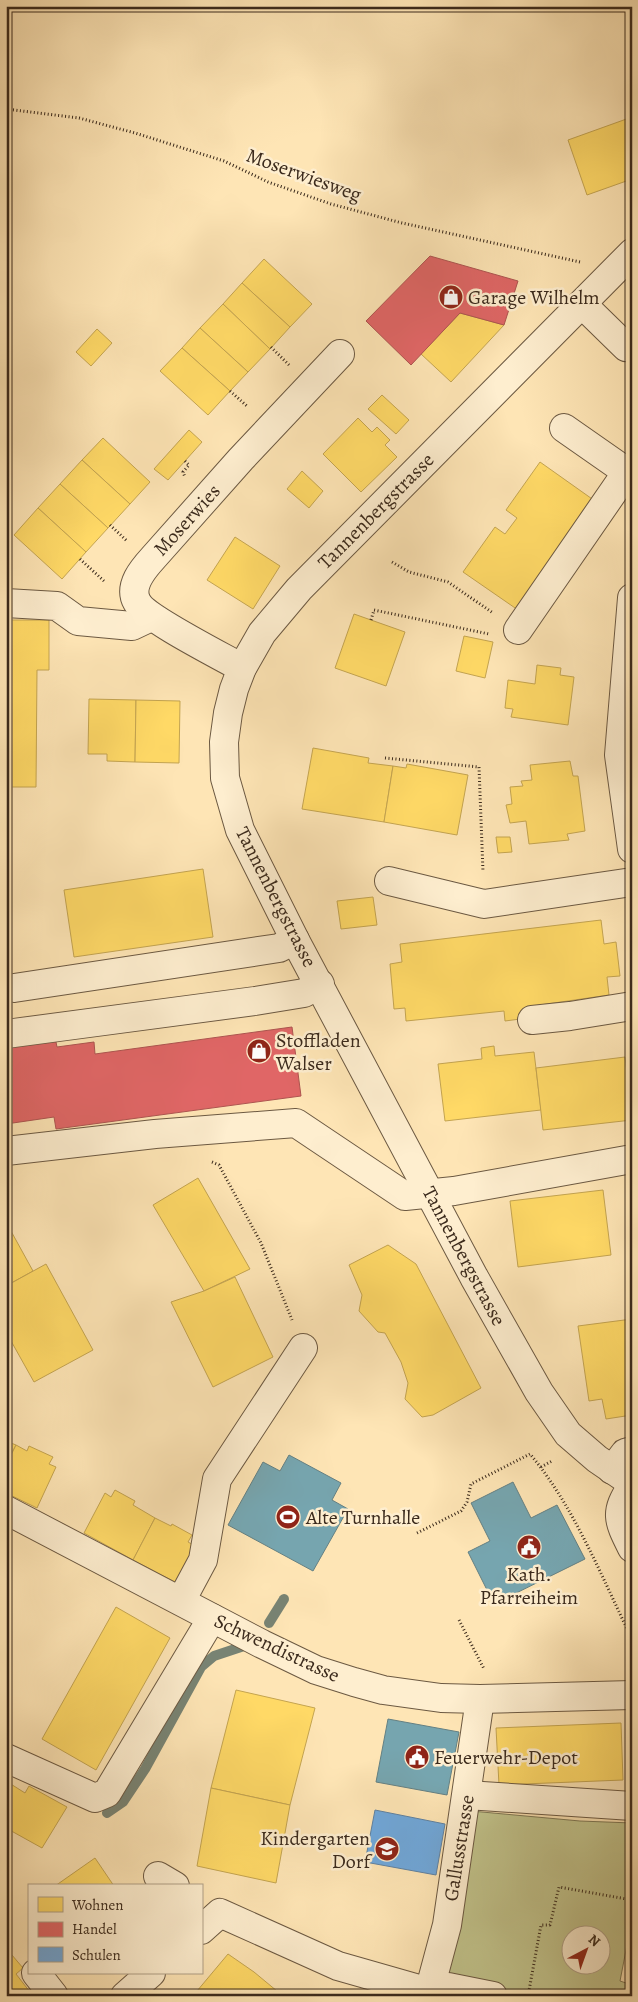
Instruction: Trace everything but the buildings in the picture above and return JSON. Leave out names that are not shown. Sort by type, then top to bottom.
[{"type":"street","name":"Tannenbergstrasse","points":[[625,1480],[568,1434],[549,1409],[474,1277],[295,940],[240,830],[225,778],[224,742],[228,713],[242,668],[262,633],[299,589],[632,253]]},
{"type":"street","points":[[582,304],[630,350]]},
{"type":"street","name":"Moserwies","points":[[242,668],[191,626],[151,616],[137,602],[134,588],[139,573],[241,459],[340,354]]},
{"type":"street","points":[[518,630],[629,473],[564,428]]},
{"type":"street","points":[[632,598],[628,679],[619,754],[632,849]]},
{"type":"street","points":[[6,603],[57,606],[78,621],[105,624],[132,626],[151,616]]},
{"type":"street","points":[[390,881],[484,904],[632,882]]},
{"type":"street","points":[[14,988],[278,948],[295,940]]},
{"type":"street","points":[[6,1034],[304,993],[320,984]]},
{"type":"street","points":[[532,1020],[632,1006]]},
{"type":"street","points":[[6,1151],[155,1134],[296,1124],[405,1196],[431,1194],[632,1159]]},
{"type":"street","points":[[181,1601],[203,1560],[217,1479],[303,1348]]},
{"type":"street","points":[[632,1451],[625,1453],[625,1480],[619,1511],[622,1528],[632,1548]]},
{"type":"street","name":"Schwendistrasse","points":[[6,1510],[316,1670],[354,1682],[418,1696],[480,1699],[632,1695]]},
{"type":"street","points":[[6,1758],[95,1798],[107,1793],[212,1618]]},
{"type":"street","name":"Gallusstrasse","points":[[427,1995],[447,1926],[480,1699]]},
{"type":"street","points":[[467,1795],[632,1806]]},
{"type":"street","points":[[208,1915],[338,1966],[427,1995],[448,1987],[493,1996]]},
{"type":"street","points":[[37,1974],[54,1996]]},
{"type":"street","points":[[125,1996],[150,1974]]},
{"type":"path","name":"Moserwiesweg","points":[[6,109],[79,118],[98,123],[224,162],[268,182],[331,204],[411,225],[584,263]]},
{"type":"path","points":[[271,347],[287,362]]},
{"type":"path","points":[[230,391],[246,406]]},
{"type":"path","points":[[110,525],[123,537]]},
{"type":"path","points":[[80,559],[91,569]]},
{"type":"path","points":[[392,562],[409,572],[448,582],[518,630]]},
{"type":"path","points":[[371,620],[374,610],[502,637],[518,630]]},
{"type":"path","points":[[385,758],[479,766],[484,904]]},
{"type":"path","points":[[219,1166],[261,1243],[303,1348]]},
{"type":"path","points":[[417,1533],[461,1511],[467,1502],[471,1484],[530,1454],[541,1467],[564,1504],[632,1639]]},
{"type":"path","points":[[459,1620],[480,1660]]},
{"type":"path","points":[[629,1721],[632,1760]]},
{"type":"path","points":[[528,1996],[541,1925],[550,1925],[559,1887],[632,1900]]},
{"type":"path","points":[[632,1953],[630,1966],[632,1969]]},
{"type":"green space","points":[[471,1811],[580,1821],[632,1823],[632,1919],[620,1981],[632,1985],[632,1996],[428,1996]]},
{"type":"waterway","points":[[269,1623],[284,1599]]},
{"type":"waterway","points":[[107,1813],[123,1802],[145,1769],[201,1667],[214,1656],[247,1645]]},
{"type":"place","name":"Garage Wilhelm","points":[[451,297]]},
{"type":"place","name":"Stoffladen Walser","points":[[259,1051]]},
{"type":"place","name":"Alte Turnhalle","points":[[288,1517]]},
{"type":"place","name":"Kath. Pfarreiheim","points":[[529,1547]]},
{"type":"place","name":"Feuerwehr-Depot","points":[[417,1757]]},
{"type":"place","name":"Kindergarten Dorf","points":[[387,1849]]}]
